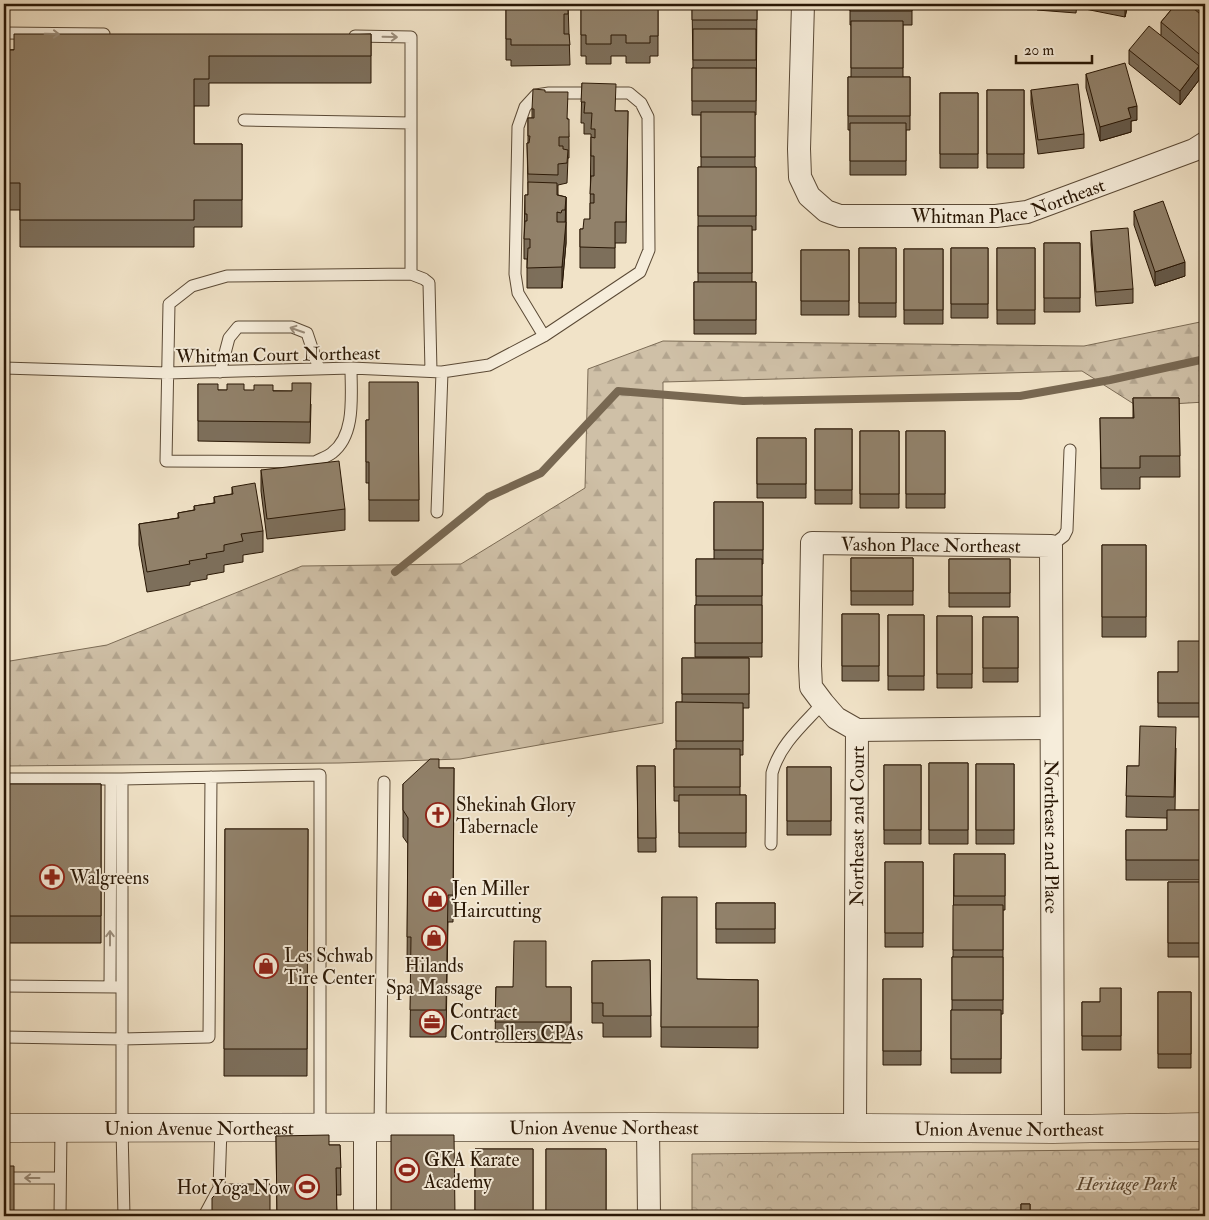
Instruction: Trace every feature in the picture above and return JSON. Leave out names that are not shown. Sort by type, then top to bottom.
[{"type":"street","name":"Whitman Place Northeast","points":[[803,4],[800,177],[809,196],[826,212],[840,216],[996,216],[1027,212],[1194,150],[1205,143]]},
{"type":"street","name":"Vashon Place Northeast","points":[[812,543],[1051,546]]},
{"type":"street","name":"Northeast 2nd Court","points":[[812,543],[811,686],[836,718],[857,730],[855,1128]]},
{"type":"street","name":"Northeast 2nd Place","points":[[1051,546],[1053,1129]]},
{"type":"street","points":[[857,730],[1051,728]]},
{"type":"street","points":[[648,1127],[649,1216]]},
{"type":"street","name":"Union Avenue Northeast","points":[[4,1128],[1205,1128]]},
{"type":"street","points":[[365,1216],[372,1128]]},
{"type":"lane","points":[[4,33],[113,34]]},
{"type":"lane","points":[[341,36],[411,37],[411,274]]},
{"type":"lane","name":"Whitman Court Northeast","points":[[4,368],[167,373],[351,368],[436,371],[489,365],[544,336],[640,272],[649,250],[648,117],[641,103],[628,93],[536,95],[525,107],[518,127],[515,274],[518,293],[544,336]]},
{"type":"lane","points":[[244,120],[411,123]]},
{"type":"lane","points":[[351,368],[351,408],[348,429],[342,443],[332,453],[314,462],[166,460],[169,304],[192,286],[227,276],[411,274],[424,278],[430,283],[436,371],[438,512]]},
{"type":"lane","points":[[220,372],[229,338],[238,327],[292,327],[307,333],[319,369]]},
{"type":"lane","points":[[1051,546],[1064,536],[1067,530],[1070,450]]},
{"type":"lane","points":[[771,844],[772,773],[775,762],[784,745],[823,703]]},
{"type":"lane","points":[[4,780],[320,775],[320,1128]]},
{"type":"lane","points":[[4,1037],[122,1039],[209,1037],[211,777]]},
{"type":"lane","points":[[116,779],[116,987],[122,1039],[124,1216]]},
{"type":"lane","points":[[372,1128],[384,782]]},
{"type":"lane","points":[[4,986],[116,987]]},
{"type":"lane","points":[[60,1216],[61,1128]]},
{"type":"lane","points":[[204,1216],[219,1188],[221,1128]]},
{"type":"lane","points":[[4,1178],[60,1178]]},
{"type":"green space","points":[[1205,321],[1205,402],[1137,406],[1082,371],[663,382],[663,723],[460,759],[339,763],[4,766],[4,662],[107,645],[302,566],[461,564],[585,488],[588,369],[663,341],[1084,346]]},
{"type":"green space","name":"Heritage Park","points":[[1205,1149],[1205,1216],[692,1216],[692,1154]]},
{"type":"building","points":[[568,4],[568,14],[564,14],[564,34],[569,34],[570,45],[511,45],[511,39],[506,39],[506,5]]},
{"type":"building","points":[[581,4],[658,4],[658,36],[650,36],[650,43],[626,43],[626,35],[611,35],[611,44],[586,44],[586,35],[581,35]]},
{"type":"building","points":[[692,4],[757,4],[757,20],[692,20]]},
{"type":"building","points":[[850,4],[912,4],[912,11],[850,11]]},
{"type":"building","points":[[1176,4],[1188,4],[1205,18],[1205,59],[1161,22]]},
{"type":"building","points":[[851,21],[903,21],[903,68],[851,68]]},
{"type":"building","points":[[1149,26],[1199,66],[1180,91],[1129,50]]},
{"type":"building","points":[[693,29],[756,29],[756,60],[693,60]]},
{"type":"building","points":[[14,34],[371,34],[371,56],[209,56],[209,79],[194,79],[194,144],[242,144],[242,200],[194,200],[194,220],[20,220],[20,183],[6,183],[6,50],[14,50]]},
{"type":"building","points":[[1125,63],[1137,106],[1128,108],[1131,118],[1100,127],[1086,74]]},
{"type":"building","points":[[692,68],[756,68],[756,101],[692,101]]},
{"type":"building","points":[[848,77],[910,77],[910,116],[848,116]]},
{"type":"building","points":[[582,83],[616,84],[615,111],[628,111],[626,222],[615,222],[615,248],[580,247],[580,229],[583,229],[584,219],[590,219],[590,203],[594,203],[594,194],[590,194],[591,176],[594,176],[594,156],[591,156],[591,137],[595,138],[595,129],[591,129],[592,113],[584,113],[585,102],[581,102]]},
{"type":"building","points":[[1078,84],[1084,134],[1038,140],[1031,90]]},
{"type":"building","points":[[533,89],[545,90],[545,92],[568,92],[567,119],[569,119],[569,137],[559,137],[559,146],[563,146],[563,149],[568,150],[567,163],[558,164],[558,175],[528,174],[527,143],[529,143],[530,136],[528,136],[528,118],[534,118],[534,109],[532,109]]},
{"type":"building","points":[[987,90],[1024,90],[1024,154],[987,154]]},
{"type":"building","points":[[940,93],[978,93],[978,154],[940,154]]},
{"type":"building","points":[[701,112],[755,112],[755,157],[701,157]]},
{"type":"building","points":[[850,123],[906,123],[906,161],[850,161]]},
{"type":"building","points":[[698,167],[756,167],[756,216],[698,216]]},
{"type":"building","points":[[528,182],[557,183],[557,195],[566,197],[565,210],[562,210],[561,213],[557,212],[557,222],[566,222],[562,267],[527,268],[530,239],[524,239],[525,221],[527,221],[525,195],[528,195]]},
{"type":"building","points":[[1163,201],[1185,262],[1155,272],[1134,211]]},
{"type":"building","points":[[698,226],[752,226],[752,273],[698,273]]},
{"type":"building","points":[[1128,228],[1133,289],[1096,292],[1091,231]]},
{"type":"building","points":[[1044,243],[1080,243],[1080,298],[1044,298]]},
{"type":"building","points":[[859,248],[896,248],[896,303],[859,303]]},
{"type":"building","points":[[951,248],[988,248],[988,304],[951,304]]},
{"type":"building","points":[[997,248],[1035,248],[1035,310],[997,310]]},
{"type":"building","points":[[904,249],[943,249],[943,310],[904,310]]},
{"type":"building","points":[[801,250],[849,250],[849,301],[801,301]]},
{"type":"building","points":[[694,282],[756,282],[756,320],[694,320]]},
{"type":"building","points":[[369,382],[418,382],[419,500],[369,500],[369,462],[366,462],[366,420],[369,420]]},
{"type":"building","points":[[292,383],[311,383],[310,422],[198,421],[198,384],[218,384],[218,390],[227,390],[227,384],[244,384],[244,390],[254,390],[254,385],[273,385],[273,391],[292,391]]},
{"type":"building","points":[[1133,398],[1179,398],[1180,456],[1140,456],[1140,468],[1101,468],[1100,418],[1134,418]]},
{"type":"building","points":[[815,429],[852,429],[852,490],[815,490]]},
{"type":"building","points":[[860,431],[899,431],[899,494],[860,494]]},
{"type":"building","points":[[906,431],[945,431],[945,494],[906,494]]},
{"type":"building","points":[[757,438],[806,438],[806,484],[757,484]]},
{"type":"building","points":[[339,461],[345,509],[267,519],[261,470]]},
{"type":"building","points":[[255,483],[263,531],[241,534],[243,541],[224,545],[224,551],[206,554],[207,558],[189,561],[190,564],[147,572],[139,524],[179,518],[178,513],[195,510],[194,506],[215,503],[214,497],[233,494],[232,487]]},
{"type":"building","points":[[714,502],[763,502],[763,550],[714,550]]},
{"type":"building","points":[[1102,545],[1146,545],[1146,617],[1102,617]]},
{"type":"building","points":[[851,558],[913,558],[913,591],[851,591]]},
{"type":"building","points":[[696,559],[762,559],[762,596],[696,596]]},
{"type":"building","points":[[949,559],[1010,559],[1010,593],[949,593]]},
{"type":"building","points":[[695,605],[762,605],[762,643],[695,643]]},
{"type":"building","points":[[842,614],[879,614],[879,666],[842,666]]},
{"type":"building","points":[[888,615],[924,615],[924,676],[888,676]]},
{"type":"building","points":[[937,616],[972,616],[972,674],[937,674]]},
{"type":"building","points":[[983,617],[1018,617],[1018,668],[983,668]]},
{"type":"building","points":[[1178,641],[1205,641],[1205,703],[1158,703],[1158,672],[1178,672]]},
{"type":"building","points":[[682,658],[749,658],[749,694],[682,694]]},
{"type":"building","points":[[676,702],[743,703],[743,741],[676,741]]},
{"type":"building","points":[[1140,726],[1176,727],[1174,797],[1126,796],[1127,766],[1139,766]]},
{"type":"building","points":[[674,749],[740,749],[740,787],[674,787]]},
{"type":"building","points":[[430,759],[439,759],[439,768],[454,768],[453,895],[448,895],[446,1010],[410,1010],[411,937],[407,937],[408,818],[403,810],[403,784]]},
{"type":"building","points":[[929,763],[968,763],[968,830],[929,830]]},
{"type":"building","points":[[976,764],[1014,764],[1014,830],[976,830]]},
{"type":"building","points":[[884,765],[921,765],[921,830],[884,830]]},
{"type":"building","points":[[637,766],[655,766],[656,838],[638,838]]},
{"type":"building","points":[[787,767],[831,767],[831,821],[787,821]]},
{"type":"building","name":"Walgreens","points":[[4,784],[101,784],[101,916],[4,916]]},
{"type":"building","points":[[679,795],[746,795],[746,833],[679,833]]},
{"type":"building","points":[[1167,810],[1201,810],[1201,860],[1126,860],[1126,830],[1167,830]]},
{"type":"building","name":"Les Schwab Tire Center","points":[[225,829],[308,829],[307,1049],[224,1049]]},
{"type":"building","points":[[954,854],[1005,854],[1005,896],[954,896]]},
{"type":"building","points":[[885,862],[923,862],[923,933],[885,933]]},
{"type":"building","points":[[1168,882],[1203,882],[1203,943],[1168,943]]},
{"type":"building","points":[[662,897],[697,897],[697,979],[758,980],[758,1027],[661,1027]]},
{"type":"building","points":[[716,903],[775,903],[775,929],[716,929]]},
{"type":"building","points":[[953,905],[1003,905],[1003,950],[953,950]]},
{"type":"building","points":[[514,941],[546,941],[546,987],[571,987],[571,1022],[495,1022],[496,987],[513,987]]},
{"type":"building","points":[[952,957],[1003,957],[1003,1000],[952,1000]]},
{"type":"building","points":[[650,960],[651,1016],[603,1016],[603,1003],[592,1003],[592,961]]},
{"type":"building","points":[[883,979],[921,979],[921,1051],[883,1051]]},
{"type":"building","points":[[1100,988],[1121,988],[1121,1036],[1082,1036],[1082,1002],[1100,1002]]},
{"type":"building","points":[[1158,992],[1191,992],[1191,1054],[1158,1054]]},
{"type":"building","points":[[951,1010],[1001,1010],[1001,1059],[951,1059]]},
{"type":"building","points":[[329,1135],[329,1145],[340,1145],[341,1168],[336,1168],[337,1216],[277,1216],[276,1136]]},
{"type":"building","points":[[391,1135],[454,1135],[455,1216],[391,1216]]},
{"type":"building","points":[[475,1149],[533,1149],[533,1212],[475,1212]]},
{"type":"building","points":[[546,1149],[606,1149],[606,1211],[546,1211]]},
{"type":"building","points":[[4,1166],[14,1166],[14,1216],[4,1216]]},
{"type":"building","points":[[226,1184],[270,1184],[270,1216],[212,1216],[212,1198]]},
{"type":"building","points":[[1021,1204],[1030,1204],[1030,1211],[1021,1211]]},
{"type":"waterway","points":[[395,572],[488,497],[541,473],[618,391],[743,401],[1020,396],[1110,380],[1205,359]]},
{"type":"place","name":"Shekinah Glory Tabernacle","points":[[438,815]]},
{"type":"place","name":"Walgreens","points":[[52,877]]},
{"type":"place","name":"Jen Miller Haircutting","points":[[435,899]]},
{"type":"place","name":"Hilands Spa Massage","points":[[434,938]]},
{"type":"place","name":"Les Schwab Tire Center","points":[[266,966]]},
{"type":"place","name":"Contract Controllers CPAs","points":[[432,1022]]},
{"type":"place","name":"GKA Karate Academy","points":[[407,1170]]},
{"type":"place","name":"Hot Yoga Now","points":[[307,1187]]}]
